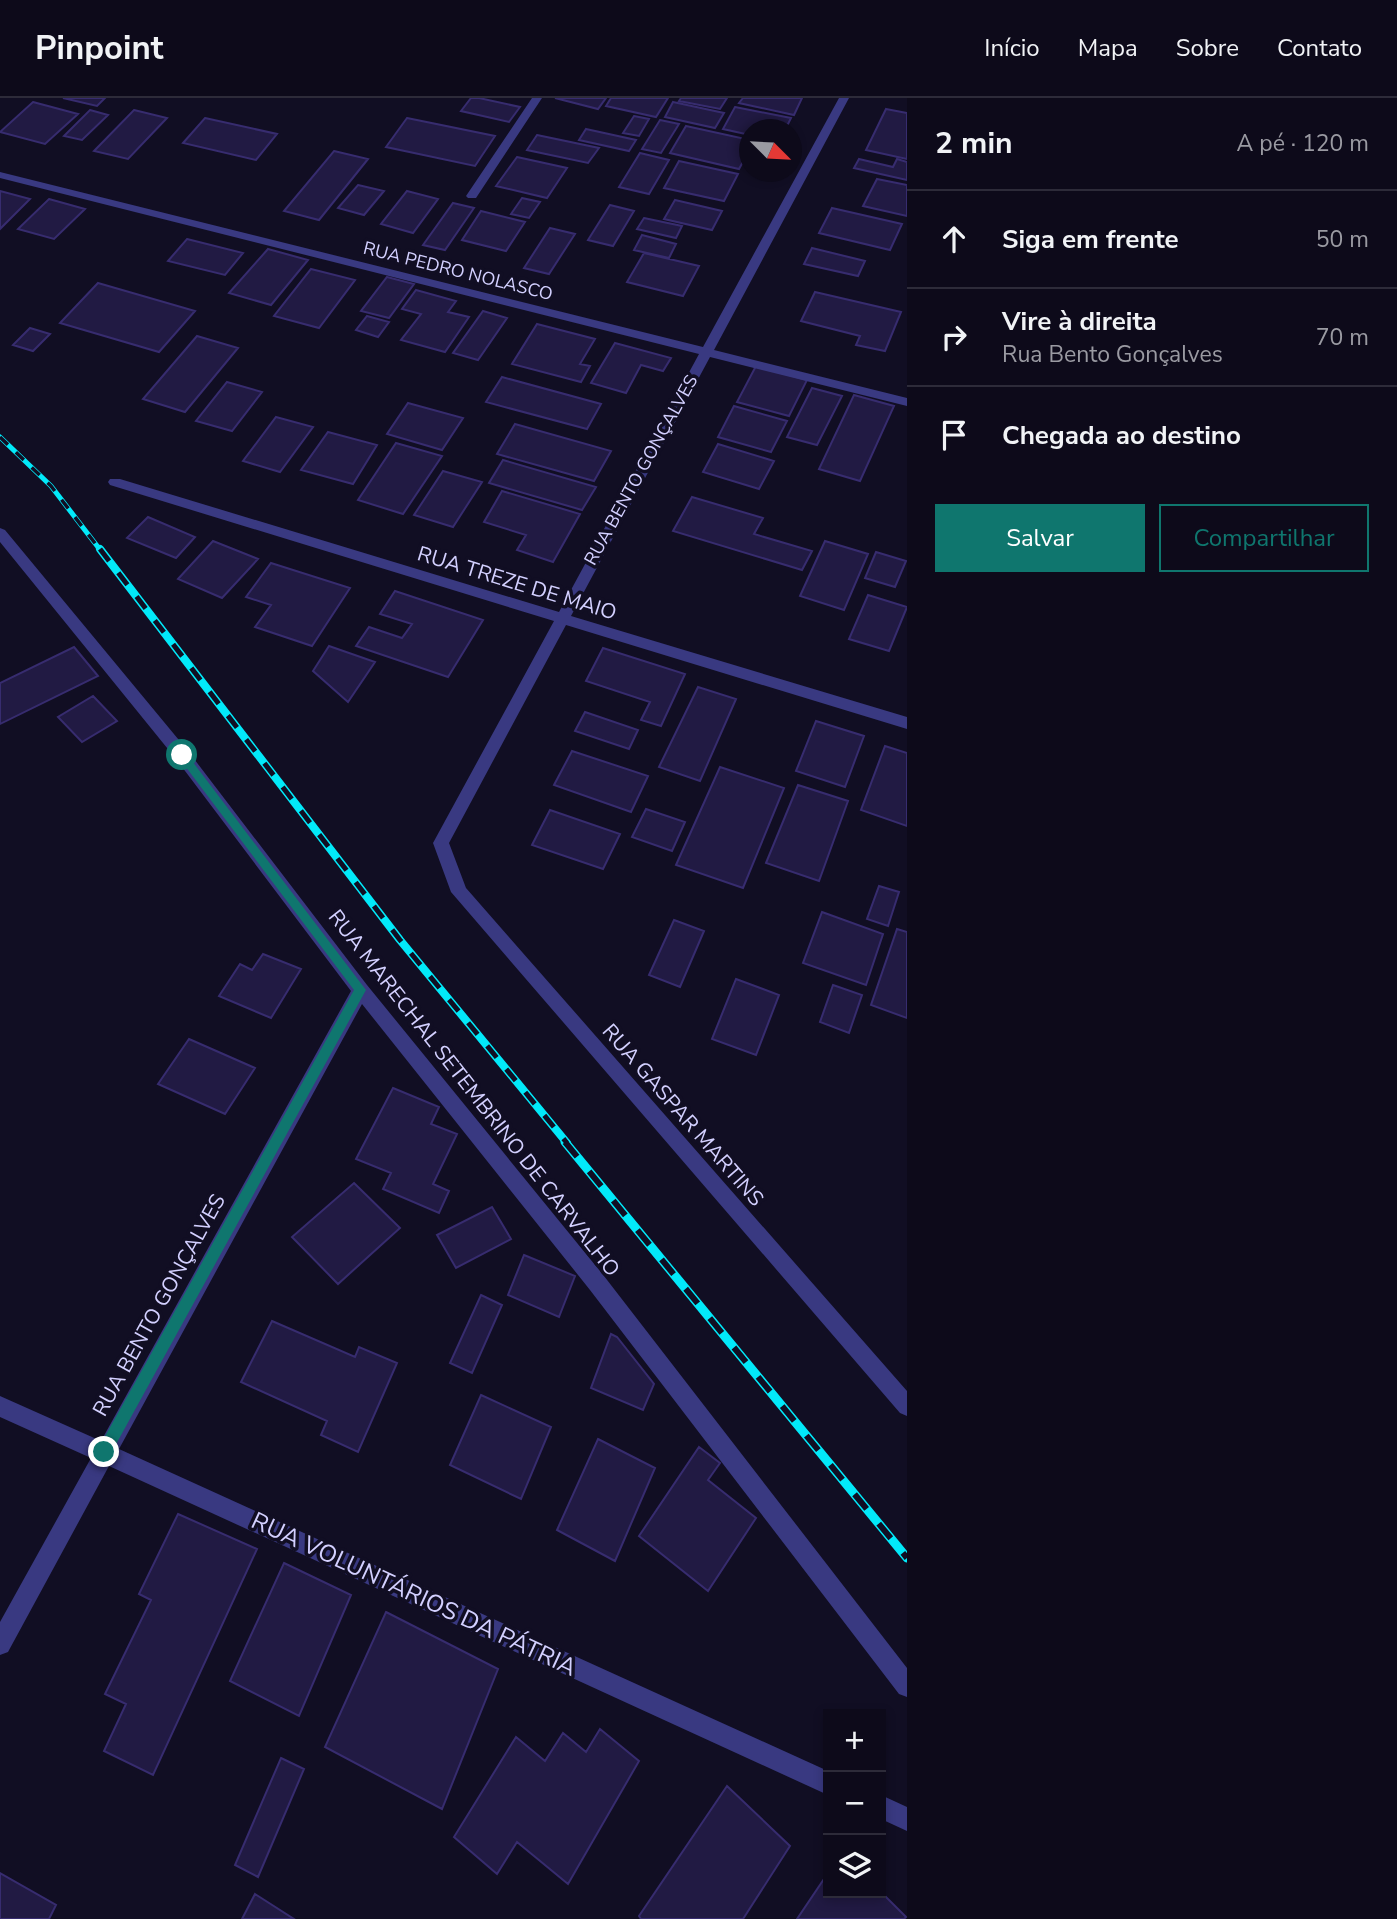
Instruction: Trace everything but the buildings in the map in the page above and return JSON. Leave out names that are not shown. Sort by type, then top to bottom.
[{"type":"street","points":[[472,195],[537,98]]},
{"type":"street","name":"RUA BENTO GONÇALVES","points":[[441,843],[844,98]]},
{"type":"street","name":"RUA PEDRO NOLASCO","points":[[0,175],[907,401]]},
{"type":"street","name":"RUA TREZE DE MAIO","points":[[115,482],[907,723]]},
{"type":"street","name":"RUA MARECHAL SETEMBRINO DE CARVALHO","points":[[0,533],[182,755],[361,990],[597,1283],[907,1686]]},
{"type":"street","name":"RUA GASPAR MARTINS","points":[[441,843],[459,892],[907,1406]]},
{"type":"street","name":"RUA BENTO GONÇALVES","points":[[0,1644],[361,990]]},
{"type":"street","name":"RUA VOLUNTÁRIOS DA PÁTRIA","points":[[0,1406],[823,1781]]},
{"type":"street","points":[[886,1809],[907,1819]]},
{"type":"railway","points":[[0,437],[51,486],[101,551]]},
{"type":"railway","points":[[100,549],[400,940],[567,1143]]},
{"type":"railway","points":[[565,1142],[907,1558]]},
{"type":"route","points":[[104,1452],[361,990],[182,755]]}]
